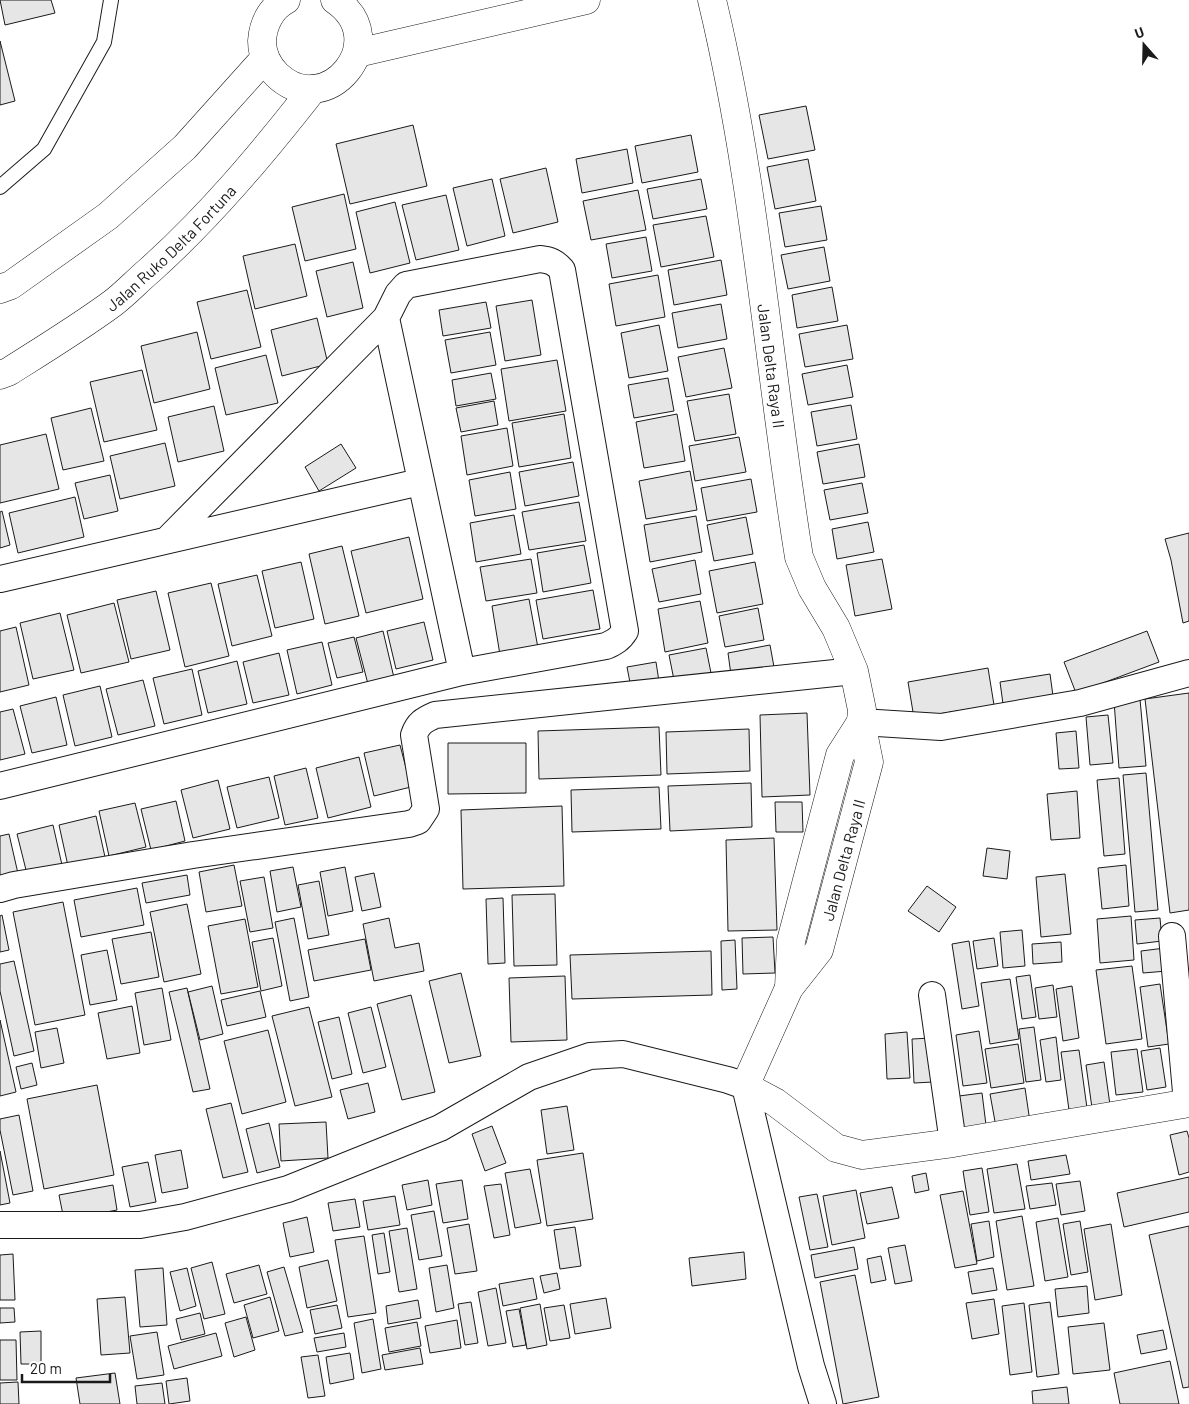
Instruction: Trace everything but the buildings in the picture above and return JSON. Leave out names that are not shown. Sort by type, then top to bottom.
[{"type":"street","points":[[286,0],[280,3],[270,15],[263,28],[262,43],[265,58],[273,71],[284,81],[298,87],[313,89],[327,86],[341,78],[351,67],[357,53],[359,39],[355,24],[348,10],[337,0]]},
{"type":"street","points":[[357,53],[586,0]]},
{"type":"street","name":"Jalan Delta Raya II","points":[[712,0],[726,59],[742,147],[799,558],[812,588],[836,628],[854,671],[862,710],[860,722],[840,755],[791,941],[789,988],[745,1086]]},
{"type":"street","points":[[0,289],[10,285],[108,216],[185,147],[265,58]]},
{"type":"street","name":"Jalan Ruko Delta Fortuna","points":[[0,375],[8,372],[65,336],[114,302],[186,238],[273,140],[313,89]]},
{"type":"street","points":[[0,786],[462,672],[606,646],[614,643],[621,637],[625,630],[562,270],[549,259],[540,259],[406,286],[401,290],[386,318],[167,540]]},
{"type":"street","points":[[386,318],[462,672]]},
{"type":"street","points":[[0,579],[420,482]]},
{"type":"street","points":[[0,889],[14,885],[193,855],[410,824],[418,821],[426,809],[414,735],[417,727],[423,720],[435,715],[854,671]]},
{"type":"street","points":[[860,722],[941,727],[1080,703],[1189,673]]},
{"type":"street","points":[[0,1225],[140,1224],[185,1218],[288,1189],[440,1128],[529,1077],[590,1056],[623,1054],[745,1086],[775,1102],[836,1148],[862,1156],[953,1143],[1188,1103],[1172,936]]},
{"type":"street","points":[[932,995],[953,1143]]},
{"type":"street","points":[[745,1086],[811,1366],[822,1404]]},
{"type":"lane","points":[[0,187],[44,149],[104,42],[111,0]]}]
